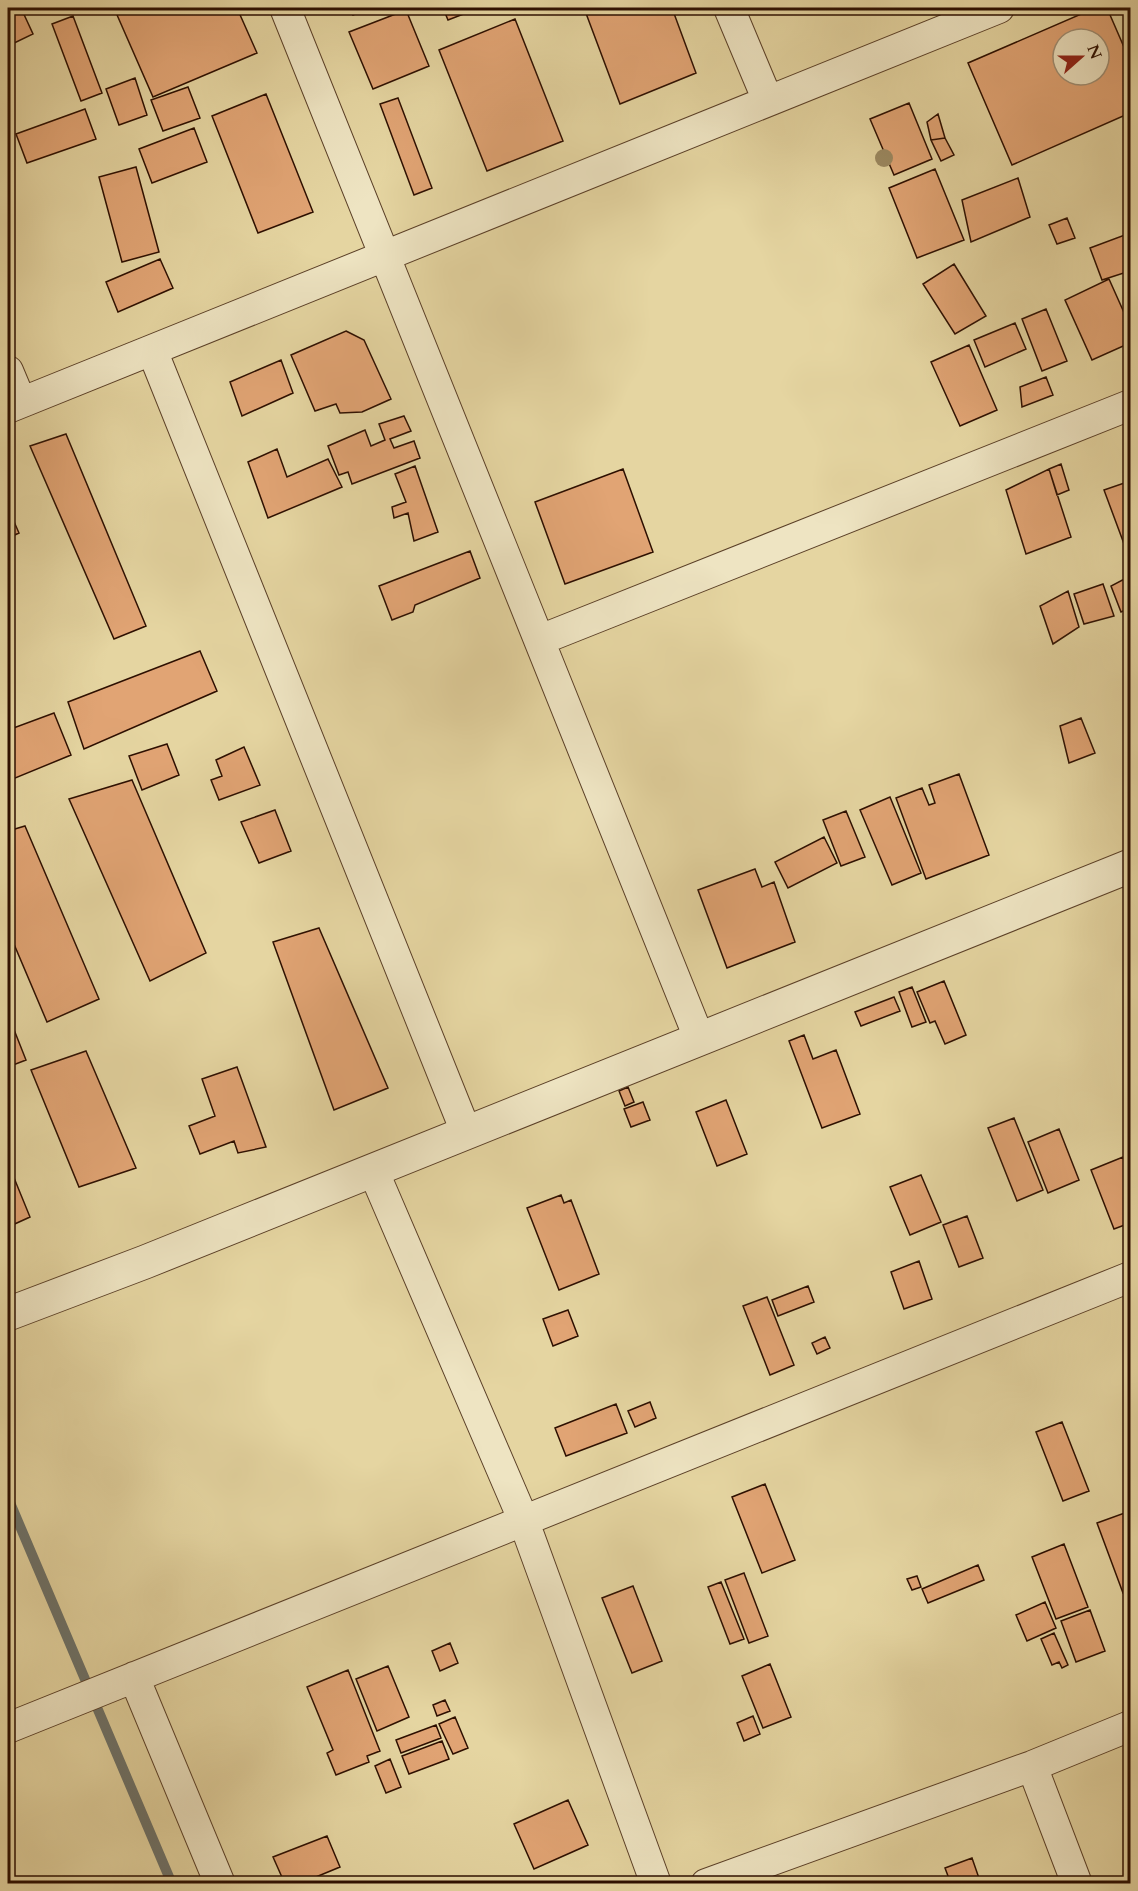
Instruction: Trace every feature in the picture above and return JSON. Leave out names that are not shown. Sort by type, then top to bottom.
[{"type":"street","points":[[285,8],[699,1038]]},
{"type":"street","points":[[729,8],[768,101]]},
{"type":"street","points":[[8,371],[14,405],[999,8]]},
{"type":"street","points":[[152,350],[466,1132]]},
{"type":"street","points":[[540,640],[1131,405]]},
{"type":"street","points":[[8,1314],[1131,866]]},
{"type":"street","points":[[373,1170],[522,1519],[656,1884]]},
{"type":"street","points":[[8,1728],[522,1519],[1131,1277]]},
{"type":"street","points":[[134,1677],[220,1884]]},
{"type":"street","points":[[706,1884],[1032,1766],[1131,1726]]},
{"type":"street","points":[[1032,1766],[1077,1884]]},
{"type":"building","points":[[8,8],[21,8],[33,34],[8,46]]},
{"type":"building","points":[[114,8],[237,8],[257,53],[153,97]]},
{"type":"building","points":[[350,8],[370,8],[353,15]]},
{"type":"building","points":[[443,8],[479,8],[448,20]]},
{"type":"building","points":[[584,8],[672,8],[696,73],[620,104]]},
{"type":"building","points":[[1095,8],[1107,8],[1130,61],[1130,113],[1012,165],[968,63],[1051,27],[1051,87],[1111,87],[1111,27],[1051,27]]},
{"type":"building","points":[[406,10],[429,66],[373,89],[349,32]]},
{"type":"building","points":[[73,16],[102,93],[81,101],[52,24]]},
{"type":"building","points":[[515,19],[563,141],[487,171],[439,50]]},
{"type":"building","points":[[135,78],[147,115],[119,125],[106,89]]},
{"type":"building","points":[[188,87],[200,118],[163,131],[151,100]]},
{"type":"building","points":[[266,94],[313,212],[258,233],[212,116]]},
{"type":"building","points":[[398,98],[432,188],[414,195],[380,104]]},
{"type":"building","points":[[909,103],[932,159],[894,175],[870,119]]},
{"type":"building","points":[[85,109],[96,139],[27,163],[16,134]]},
{"type":"building","points":[[938,114],[945,138],[931,140],[927,122]]},
{"type":"building","points":[[194,128],[207,162],[152,183],[139,149]]},
{"type":"building","points":[[945,138],[954,155],[941,161],[931,140]]},
{"type":"building","points":[[136,167],[159,252],[122,262],[99,177]]},
{"type":"building","points":[[935,169],[964,240],[917,258],[889,188]]},
{"type":"building","points":[[1018,178],[1030,217],[971,242],[962,200]]},
{"type":"building","points":[[1067,218],[1075,238],[1057,244],[1049,225]]},
{"type":"building","points":[[1130,233],[1130,271],[1102,280],[1090,248]]},
{"type":"building","points":[[160,259],[173,288],[118,312],[106,282]]},
{"type":"building","points":[[954,264],[986,316],[955,334],[923,284]]},
{"type":"building","points":[[1109,279],[1130,326],[1130,343],[1092,360],[1065,300]]},
{"type":"building","points":[[1130,280],[1130,298],[1124,283]]},
{"type":"building","points":[[1046,309],[1067,361],[1042,371],[1022,319]]},
{"type":"building","points":[[1015,323],[1026,349],[985,367],[974,340]]},
{"type":"building","points":[[346,331],[364,340],[391,399],[362,412],[340,413],[336,404],[315,411],[291,355]]},
{"type":"building","points":[[969,345],[997,410],[960,426],[931,362]]},
{"type":"building","points":[[281,360],[293,393],[242,416],[230,382]]},
{"type":"building","points":[[1046,377],[1053,395],[1022,407],[1020,387]]},
{"type":"building","points":[[404,416],[411,431],[390,439],[394,448],[414,441],[420,458],[352,484],[348,472],[339,475],[328,446],[365,430],[371,446],[385,440],[379,424]]},
{"type":"building","points":[[66,434],[146,626],[114,639],[30,446]]},
{"type":"building","points":[[277,449],[287,477],[328,459],[342,487],[268,518],[248,462]]},
{"type":"building","points":[[1061,464],[1069,490],[1057,495],[1049,469]]},
{"type":"building","points":[[415,466],[438,532],[414,541],[408,513],[394,518],[392,507],[406,502],[395,474]]},
{"type":"building","points":[[623,469],[653,552],[565,584],[535,502]]},
{"type":"building","points":[[1049,469],[1071,537],[1026,554],[1006,490]]},
{"type":"building","points":[[1130,481],[1130,560],[1104,490]]},
{"type":"building","points":[[8,508],[19,533],[8,538]]},
{"type":"building","points":[[470,551],[480,578],[415,605],[413,612],[392,620],[379,586]]},
{"type":"building","points":[[1130,576],[1130,608],[1121,612],[1111,586]]},
{"type":"building","points":[[1103,584],[1114,616],[1084,624],[1074,594]]},
{"type":"building","points":[[1068,591],[1079,627],[1053,644],[1040,606]]},
{"type":"building","points":[[200,651],[217,691],[84,749],[68,702]]},
{"type":"building","points":[[54,713],[71,755],[8,781],[8,730]]},
{"type":"building","points":[[1081,718],[1095,753],[1069,763],[1060,726]]},
{"type":"building","points":[[167,744],[179,775],[142,790],[129,756]]},
{"type":"building","points":[[244,747],[260,785],[219,800],[211,780],[222,776],[216,760]]},
{"type":"building","points":[[959,774],[989,855],[926,879],[896,798],[922,788],[929,805],[935,803],[929,785]]},
{"type":"building","points":[[132,780],[206,953],[150,981],[69,799]]},
{"type":"building","points":[[890,797],[921,873],[892,885],[860,810]]},
{"type":"building","points":[[275,810],[291,851],[259,863],[241,822]]},
{"type":"building","points":[[846,811],[865,857],[841,866],[823,820]]},
{"type":"building","points":[[25,826],[99,999],[47,1022],[8,930],[8,831]]},
{"type":"building","points":[[824,837],[837,863],[788,888],[775,862]]},
{"type":"building","points":[[755,869],[762,887],[774,882],[795,942],[727,968],[698,890]]},
{"type":"building","points":[[319,928],[388,1088],[334,1110],[273,942]]},
{"type":"building","points":[[944,981],[966,1035],[945,1044],[935,1021],[930,1023],[917,992]]},
{"type":"building","points":[[912,987],[926,1022],[912,1027],[899,992]]},
{"type":"building","points":[[894,997],[900,1011],[861,1026],[855,1012]]},
{"type":"building","points":[[8,1018],[26,1060],[8,1067]]},
{"type":"building","points":[[804,1035],[813,1059],[836,1050],[860,1114],[822,1128],[789,1041]]},
{"type":"building","points":[[86,1051],[136,1168],[79,1187],[31,1070]]},
{"type":"building","points":[[237,1067],[266,1147],[238,1153],[234,1141],[200,1154],[189,1126],[215,1116],[202,1079]]},
{"type":"building","points":[[628,1087],[634,1102],[625,1106],[619,1091]]},
{"type":"building","points":[[726,1100],[747,1154],[717,1166],[696,1112]]},
{"type":"building","points":[[643,1102],[650,1120],[631,1127],[624,1109]]},
{"type":"building","points":[[1014,1118],[1043,1190],[1017,1201],[988,1128]]},
{"type":"building","points":[[1059,1129],[1079,1180],[1048,1193],[1028,1142]]},
{"type":"building","points":[[1123,1157],[1130,1176],[1130,1223],[1114,1229],[1091,1170]]},
{"type":"building","points":[[8,1163],[30,1217],[8,1227]]},
{"type":"building","points":[[921,1175],[941,1222],[910,1235],[890,1187]]},
{"type":"building","points":[[561,1195],[564,1203],[571,1200],[599,1274],[559,1290],[527,1208]]},
{"type":"building","points":[[967,1216],[983,1258],[959,1267],[943,1225]]},
{"type":"building","points":[[919,1261],[932,1299],[904,1309],[891,1272]]},
{"type":"building","points":[[808,1286],[814,1302],[778,1316],[772,1300]]},
{"type":"building","points":[[767,1297],[794,1365],[770,1375],[743,1306]]},
{"type":"building","points":[[568,1310],[578,1336],[553,1346],[543,1319]]},
{"type":"building","points":[[825,1337],[830,1348],[817,1354],[812,1343]]},
{"type":"building","points":[[650,1402],[656,1418],[635,1427],[628,1411]]},
{"type":"building","points":[[616,1404],[627,1433],[566,1456],[555,1428]]},
{"type":"building","points":[[1062,1422],[1089,1491],[1063,1501],[1036,1432]]},
{"type":"building","points":[[765,1484],[795,1560],[762,1573],[732,1497]]},
{"type":"building","points":[[1130,1511],[1130,1590],[1123,1593],[1097,1523]]},
{"type":"building","points":[[1064,1544],[1088,1607],[1056,1619],[1032,1557]]},
{"type":"building","points":[[978,1565],[984,1580],[928,1603],[922,1589]]},
{"type":"building","points":[[744,1573],[768,1636],[749,1643],[725,1580]]},
{"type":"building","points":[[917,1576],[921,1587],[912,1590],[907,1579]]},
{"type":"building","points":[[721,1582],[744,1639],[730,1644],[708,1587]]},
{"type":"building","points":[[633,1586],[662,1661],[632,1673],[602,1598]]},
{"type":"building","points":[[1045,1602],[1056,1628],[1027,1641],[1016,1615]]},
{"type":"building","points":[[1090,1610],[1105,1651],[1076,1662],[1061,1621]]},
{"type":"building","points":[[1054,1633],[1068,1665],[1062,1668],[1059,1662],[1052,1665],[1041,1639]]},
{"type":"building","points":[[450,1643],[458,1663],[440,1671],[432,1651]]},
{"type":"building","points":[[770,1664],[791,1717],[763,1728],[742,1676]]},
{"type":"building","points":[[388,1666],[409,1717],[377,1731],[356,1679]]},
{"type":"building","points":[[348,1670],[380,1751],[367,1756],[369,1762],[336,1775],[327,1753],[333,1750],[307,1687]]},
{"type":"building","points":[[445,1700],[450,1711],[437,1716],[433,1705]]},
{"type":"building","points":[[753,1716],[760,1734],[744,1741],[737,1723]]},
{"type":"building","points":[[455,1717],[468,1748],[453,1754],[439,1724]]},
{"type":"building","points":[[436,1725],[441,1738],[401,1753],[396,1740]]},
{"type":"building","points":[[442,1741],[449,1759],[409,1774],[402,1756]]},
{"type":"building","points":[[390,1759],[401,1787],[386,1793],[375,1766]]},
{"type":"building","points":[[568,1800],[588,1845],[534,1869],[514,1824]]},
{"type":"building","points":[[327,1836],[340,1867],[299,1884],[285,1884],[273,1857]]},
{"type":"building","points":[[972,1858],[981,1884],[951,1884],[945,1868]]},
{"type":"waterway","points":[[8,1498],[172,1884]]}]
